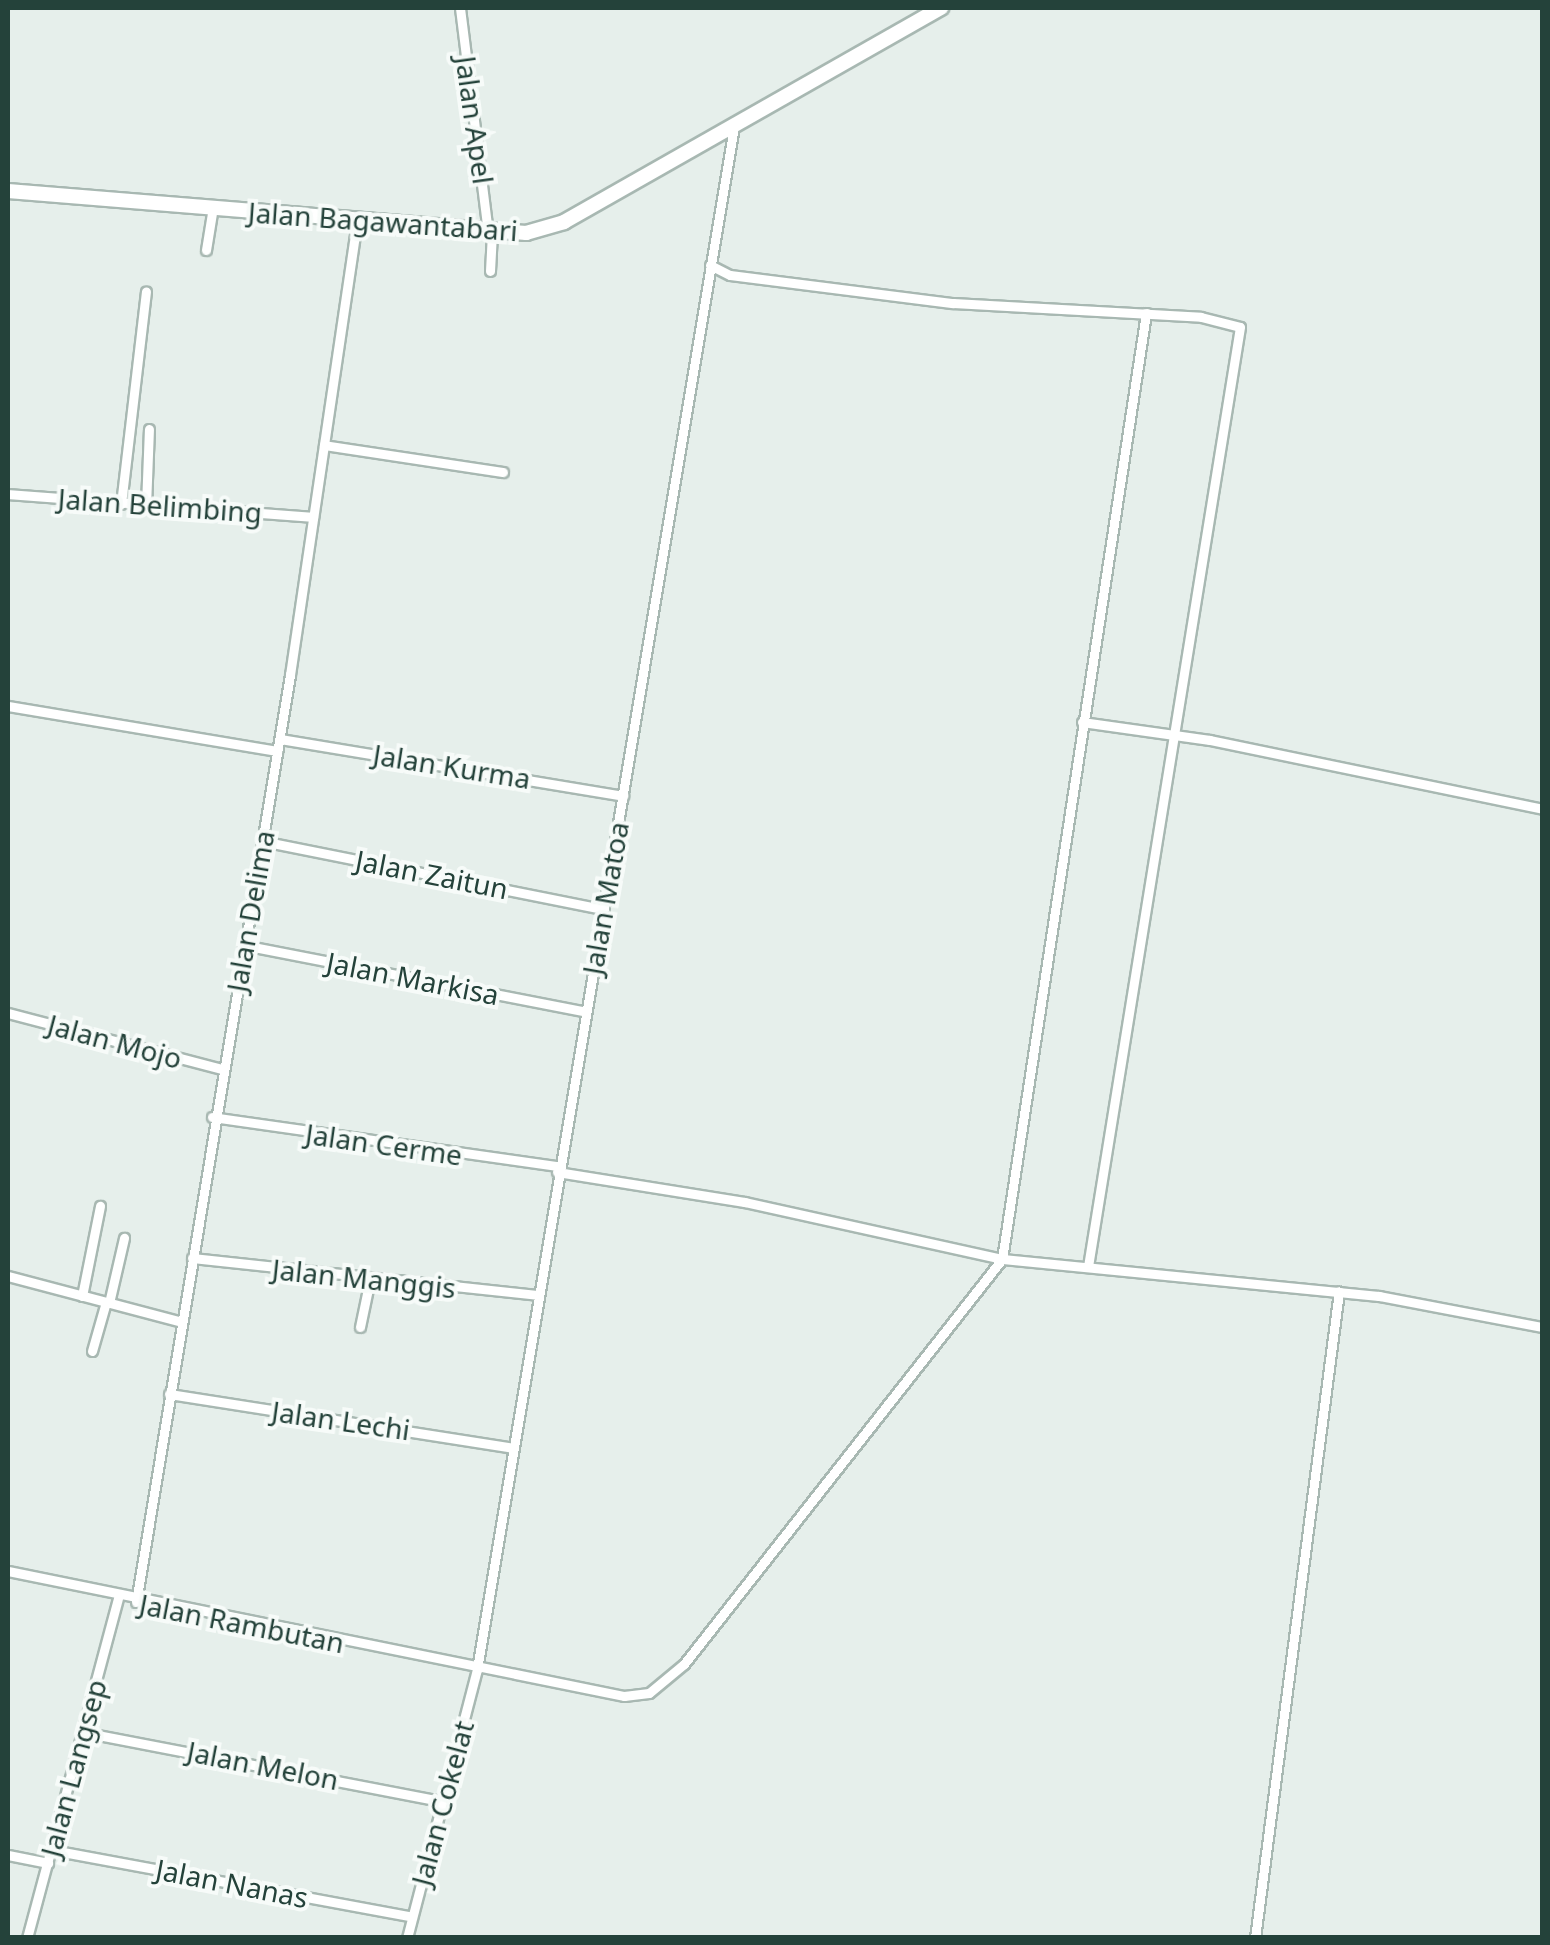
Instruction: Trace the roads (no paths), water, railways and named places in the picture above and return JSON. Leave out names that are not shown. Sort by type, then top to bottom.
[{"type":"street","name":"Jalan Apel","points":[[460,8],[490,232],[490,272]]},
{"type":"street","name":"Jalan Bagawantabari","points":[[8,190],[526,233],[564,222],[941,8]]},
{"type":"street","name":"Jalan Matoa","points":[[477,1670],[557,1169],[734,126]]},
{"type":"street","points":[[206,250],[213,207]]},
{"type":"street","name":"Jalan Delima","points":[[136,1602],[212,1117],[280,738],[357,219]]},
{"type":"street","points":[[710,265],[730,275],[953,304],[1146,313],[1240,327],[1088,1267]]},
{"type":"street","points":[[121,504],[146,291]]},
{"type":"street","points":[[1002,1259],[1146,313]]},
{"type":"street","points":[[146,506],[149,430]]},
{"type":"street","points":[[324,444],[503,472]]},
{"type":"street","name":"Jalan Belimbing","points":[[8,494],[313,517]]},
{"type":"street","points":[[8,706],[277,751]]},
{"type":"street","points":[[1082,722],[1174,733],[1542,809]]},
{"type":"street","name":"Jalan Kurma","points":[[280,738],[623,796]]},
{"type":"street","name":"Jalan Zaitun","points":[[262,841],[603,909]]},
{"type":"street","name":"Jalan Markisa","points":[[243,945],[584,1011]]},
{"type":"street","name":"Jalan Mojo","points":[[8,1013],[222,1068]]},
{"type":"street","name":"Jalan Cerme","points":[[212,1117],[745,1202],[1002,1259],[1339,1291],[1542,1327]]},
{"type":"street","points":[[82,1296],[100,1206]]},
{"type":"street","points":[[92,1351],[124,1238]]},
{"type":"street","name":"Jalan Manggis","points":[[192,1258],[536,1296]]},
{"type":"street","name":"Jalan Rambutan","points":[[8,1570],[136,1602],[632,1698],[664,1682],[1002,1259]]},
{"type":"street","points":[[8,1276],[182,1322]]},
{"type":"street","points":[[360,1326],[370,1279]]},
{"type":"street","points":[[1255,1938],[1339,1291]]},
{"type":"street","name":"Jalan Lechi","points":[[169,1394],[513,1448]]},
{"type":"street","name":"Jalan Langsep","points":[[27,1938],[118,1598]]},
{"type":"street","name":"Jalan Cokelat","points":[[407,1938],[477,1670]]},
{"type":"street","name":"Jalan Melon","points":[[82,1732],[442,1801]]},
{"type":"street","name":"Jalan Nanas","points":[[52,1850],[412,1917]]},
{"type":"street","points":[[8,1855],[48,1864]]}]
